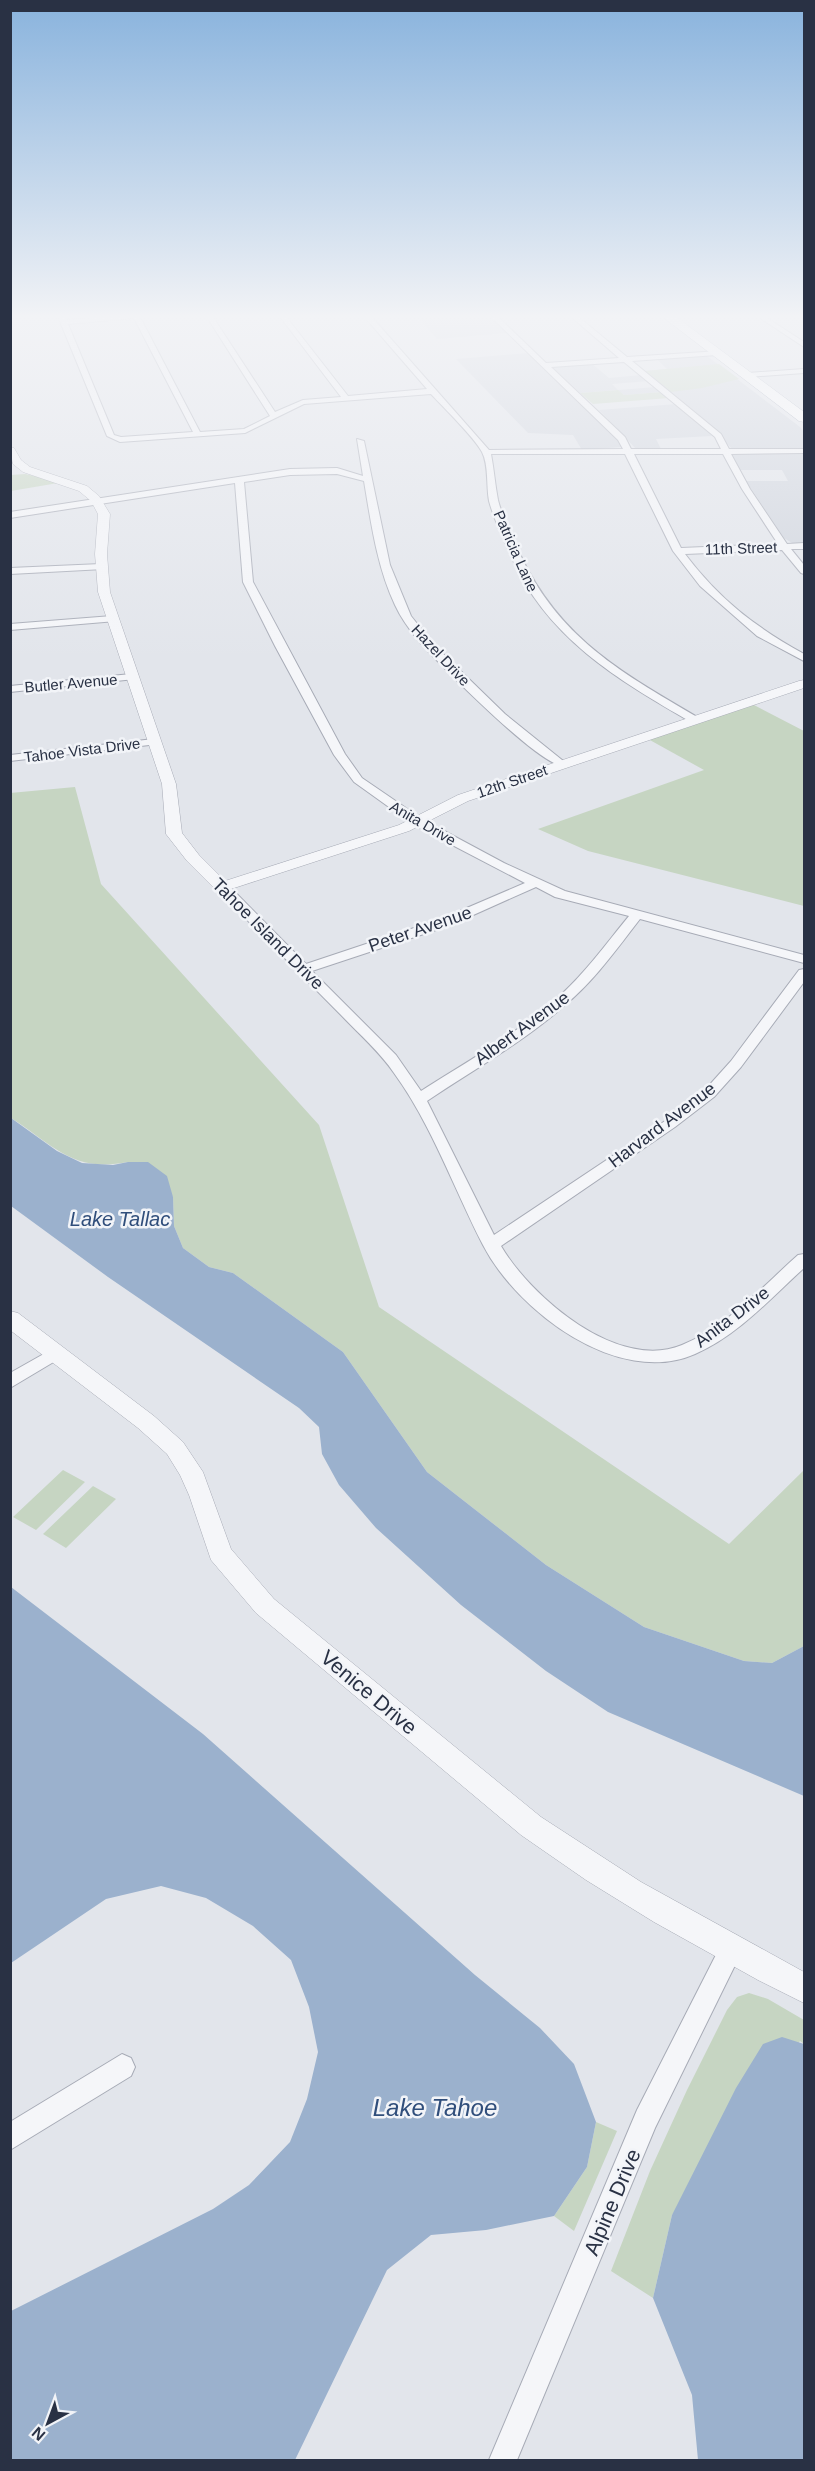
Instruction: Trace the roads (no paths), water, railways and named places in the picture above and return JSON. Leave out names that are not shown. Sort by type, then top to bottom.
[{"type":"street","points":[[108,429],[111,436],[129,441],[247,429]]},
{"type":"street","points":[[195,429],[198,435]]},
{"type":"street","points":[[467,429],[487,452],[804,451]]},
{"type":"street","points":[[614,429],[629,451],[678,550],[691,571],[721,602],[761,634],[804,658]]},
{"type":"street","points":[[711,429],[726,451],[746,489],[784,546],[804,571]]},
{"type":"street","name":"Hazel Drive","points":[[360,441],[386,564],[401,606],[413,626],[446,663],[505,720],[544,753],[561,764]]},
{"type":"street","points":[[10,450],[13,459],[22,469],[73,483],[97,502]]},
{"type":"street","name":"Patricia Lane","points":[[487,452],[494,502],[516,558],[540,601],[574,639],[599,659],[631,683],[695,720]]},
{"type":"street","points":[[10,515],[290,472],[350,473],[368,480]]},
{"type":"street","name":"Anita Drive","points":[[239,479],[248,582],[280,646],[349,769],[371,791],[418,822],[535,883],[580,900],[636,916],[804,959]]},
{"type":"street","name":"Tahoe Island Drive","points":[[97,502],[104,514],[101,567],[104,592],[169,784],[174,834],[193,858],[391,1058],[419,1099],[438,1134],[491,1245],[527,1293],[549,1313],[608,1347],[652,1356]]},
{"type":"street","name":"11th Street","points":[[678,550],[804,546]]},
{"type":"street","points":[[10,571],[101,567]]},
{"type":"street","points":[[10,627],[112,619]]},
{"type":"street","name":"Butler Avenue","points":[[10,689],[132,677]]},
{"type":"street","name":"12th Street","points":[[222,887],[418,822],[463,798],[804,684]]},
{"type":"street","name":"Tahoe Vista Drive","points":[[10,758],[154,742]]},
{"type":"street","name":"Peter Avenue","points":[[304,969],[446,922],[535,883]]},
{"type":"street","name":"Albert Avenue","points":[[419,1099],[559,1004],[578,987],[636,916]]},
{"type":"street","name":"Harvard Avenue","points":[[491,1245],[669,1124],[709,1094],[736,1064],[804,973]]},
{"type":"street","name":"Anita Drive","points":[[652,1356],[686,1351],[705,1341],[725,1327],[804,1260]]},
{"type":"street","name":"Venice Drive","points":[[10,1318],[146,1422],[175,1449],[190,1472],[201,1496],[220,1553],[265,1606],[531,1826],[564,1850],[731,1949],[804,1988]]},
{"type":"street","points":[[10,1382],[56,1353]]},
{"type":"street","name":"Alpine Drive","points":[[503,2460],[646,2119],[731,1949]]},
{"type":"street","points":[[10,2137],[122,2067]]},
{"type":"water","name":"Lake Tallac","points":[[11,1118],[57,1151],[82,1163],[113,1165],[148,1162],[167,1176],[173,1197],[174,1226],[183,1248],[209,1267],[233,1273],[343,1352],[427,1472],[546,1565],[644,1627],[744,1661],[772,1663],[804,1646],[804,1796],[608,1712],[546,1671],[461,1605],[376,1528],[339,1485],[322,1454],[319,1427],[299,1408],[108,1277],[11,1206]]},
{"type":"water","name":"Lake Tahoe","points":[[11,1587],[203,1734],[475,1975],[540,2028],[574,2064],[596,2122],[587,2167],[554,2216],[486,2230],[431,2235],[387,2270],[295,2460],[11,2460],[11,2311],[213,2209],[249,2185],[290,2142],[307,2099],[318,2052],[309,2007],[291,1960],[253,1926],[206,1898],[161,1886],[106,1899],[11,1963]]},
{"type":"water","points":[[782,2037],[804,2044],[804,2460],[698,2460],[692,2395],[653,2298],[672,2215],[736,2088],[763,2044]]}]
